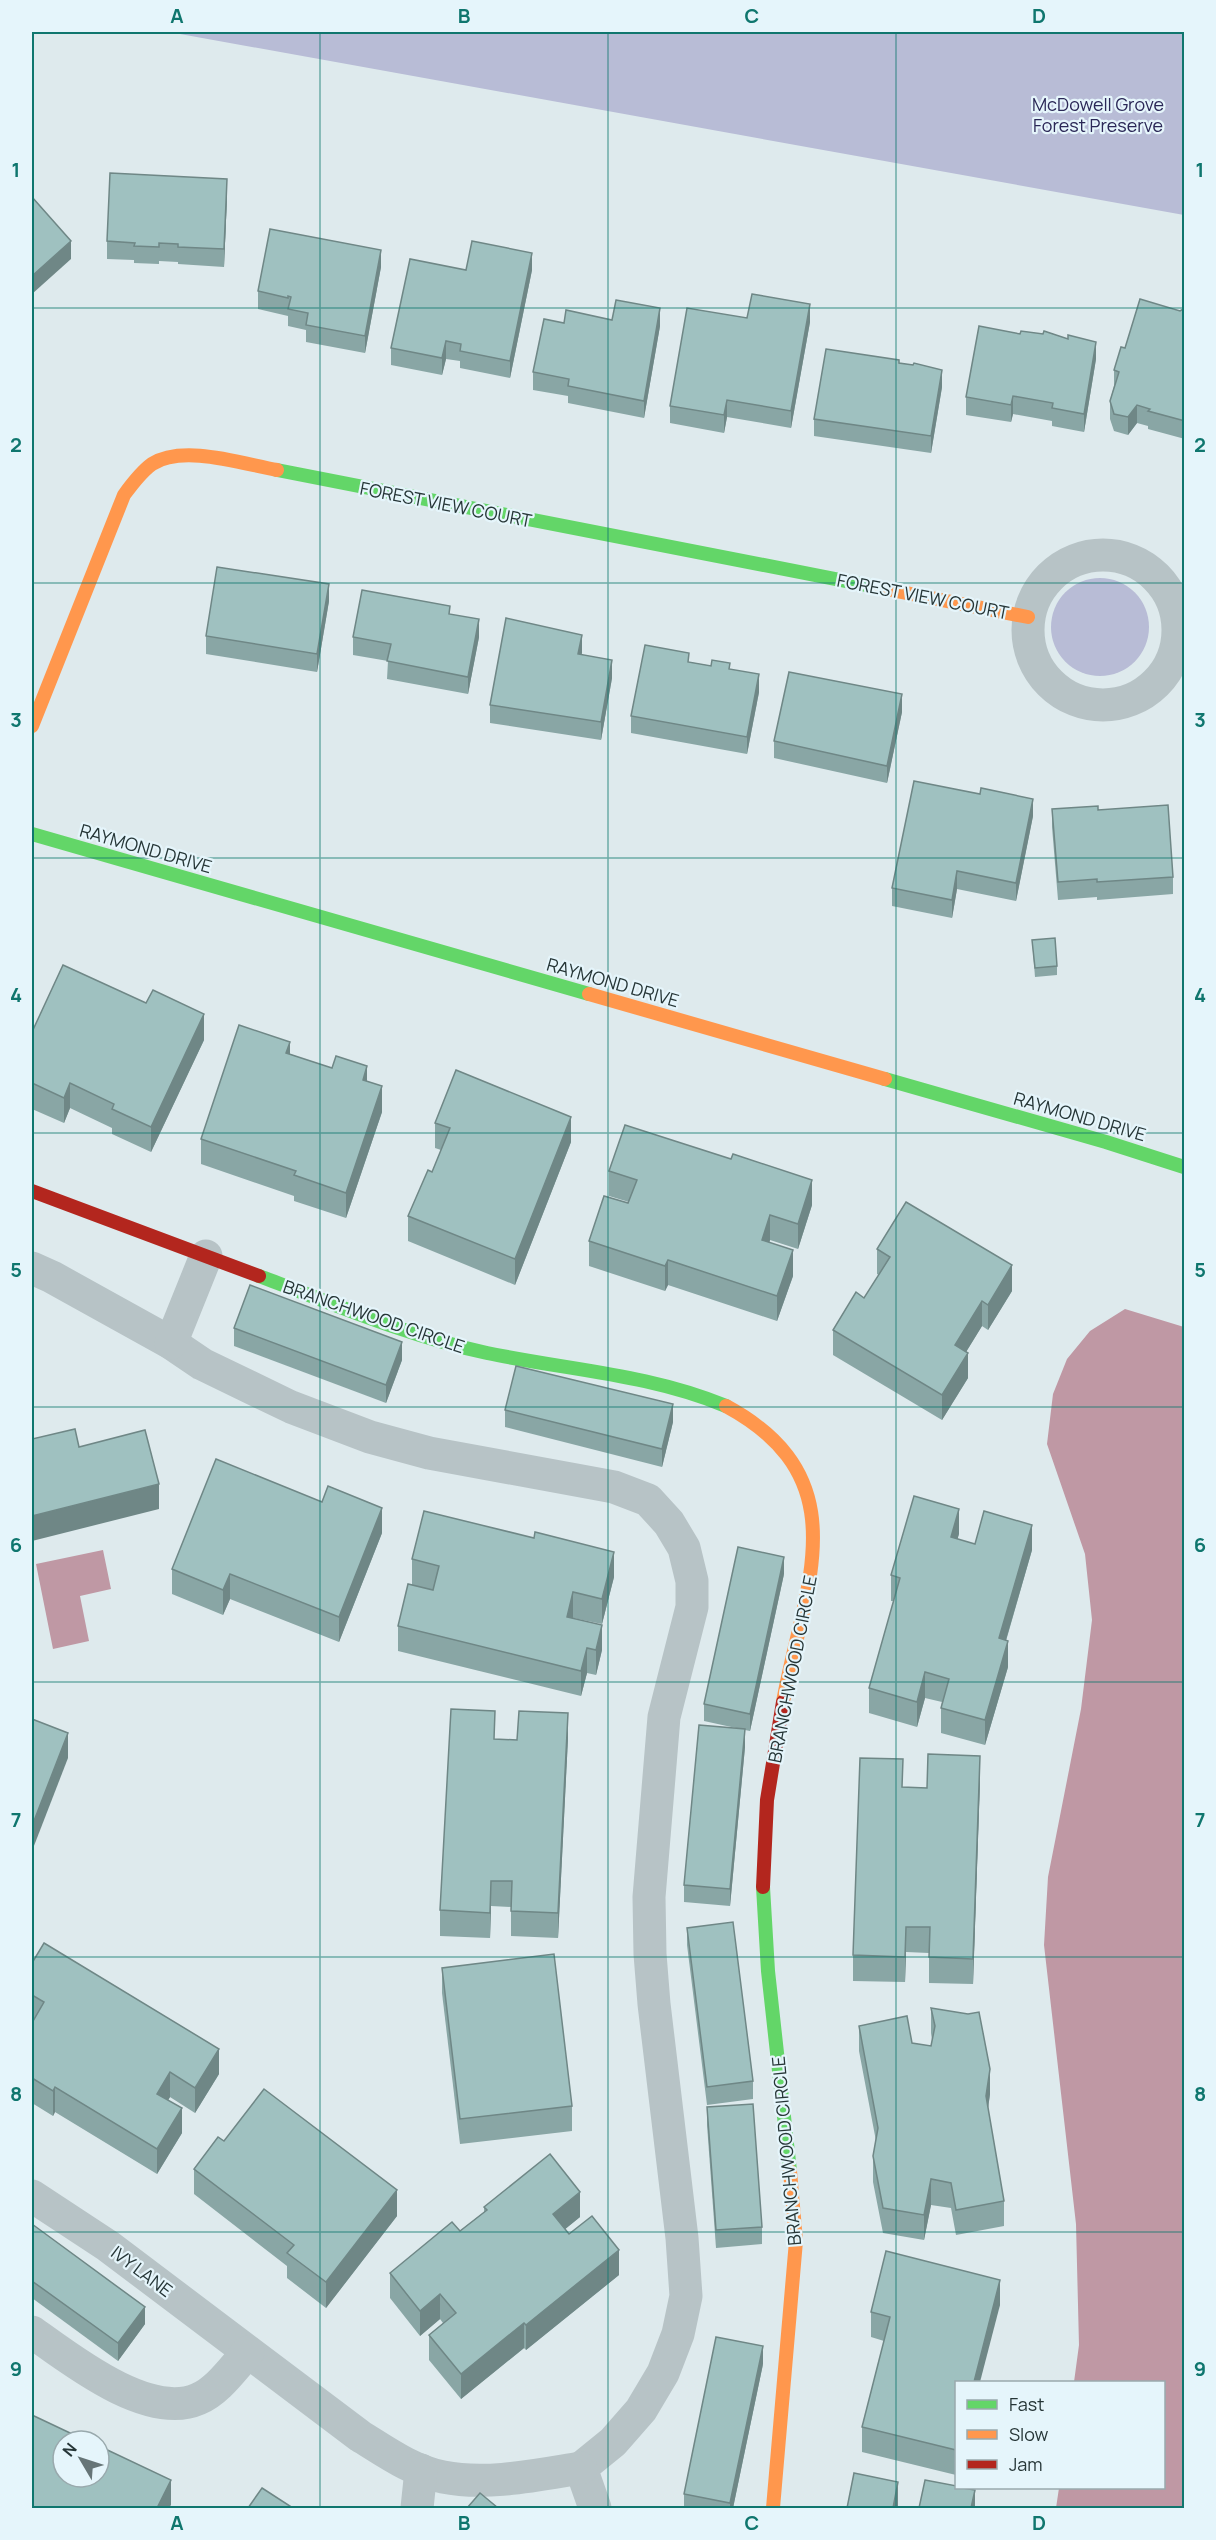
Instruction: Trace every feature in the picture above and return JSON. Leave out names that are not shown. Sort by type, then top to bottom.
[{"type":"street","name":"FOREST VIEW COURT","points":[[32,726],[124,495],[136,477],[155,460],[176,455],[218,459],[1028,616]]},
{"type":"street","name":"FOREST VIEW COURT","points":[[1096,554],[1116,555],[1135,561],[1165,586],[1174,603],[1178,623],[1177,643],[1172,662],[1161,678],[1146,692],[1129,701],[1109,705],[1089,705],[1071,699],[1054,688],[1040,674],[1031,656],[1027,637],[1028,616],[1039,590],[1059,568],[1077,558],[1096,554]]},
{"type":"street","name":"RAYMOND DRIVE","points":[[32,834],[1037,1122],[1185,1167]]},
{"type":"street","name":"BRANCHWOOD CIRCLE","points":[[32,1191],[412,1333],[454,1346],[685,1390],[728,1407],[760,1427],[782,1449],[800,1478],[812,1507],[815,1536],[813,1562],[786,1683],[771,1775],[765,1817],[762,1892],[767,1962],[795,2211],[796,2241],[772,2508]]},
{"type":"street","points":[[171,1342],[206,1256]]},
{"type":"street","points":[[32,1268],[171,1342],[202,1364],[291,1407],[370,1437],[474,1462],[614,1487],[648,1500],[669,1523],[684,1548],[692,1581],[692,1607],[664,1717],[649,1897],[651,1964],[682,2238],[686,2296],[678,2334],[663,2373],[641,2410],[613,2442],[581,2468],[595,2508]]},
{"type":"street","name":"IVY LANE","points":[[32,2196],[108,2246],[360,2436],[394,2458],[443,2477],[473,2480],[523,2478],[581,2468]]},
{"type":"street","points":[[32,2332],[78,2366],[129,2392],[156,2402],[178,2403],[197,2400],[211,2392],[248,2352]]},
{"type":"street","points":[[417,2508],[421,2470]]},
{"type":"green space","name":"McDowell Grove Forest Preserve","points":[[169,32],[1184,32],[1184,215]]},
{"type":"green space","points":[[1100,578],[1119,581],[1135,592],[1146,608],[1149,627],[1146,646],[1135,662],[1119,673],[1100,676],[1081,673],[1065,662],[1054,646],[1051,627],[1054,608],[1065,592],[1081,581]]},
{"type":"shaded area","points":[[1125,1309],[1184,1327],[1184,2508],[1056,2508],[1059,2489],[1165,2489],[1165,2381],[1074,2381],[1079,2345],[1076,2224],[1044,1945],[1048,1877],[1081,1709],[1092,1620],[1085,1554],[1047,1444],[1053,1394],[1067,1359],[1090,1331]]},
{"type":"shaded area","points":[[103,1550],[111,1589],[80,1596],[89,1641],[53,1649],[36,1564]]},
{"type":"building","points":[[110,173],[227,179],[224,249],[178,247],[178,244],[159,243],[159,247],[134,246],[135,243],[107,241]]},
{"type":"building","points":[[32,197],[71,241],[32,276]]},
{"type":"building","points":[[270,229],[381,250],[365,336],[306,325],[308,313],[288,309],[291,297],[258,291]]},
{"type":"building","points":[[472,241],[532,253],[510,361],[460,351],[461,344],[446,341],[442,358],[391,348],[410,259],[466,270]]},
{"type":"building","points":[[752,294],[810,304],[791,411],[727,400],[724,415],[670,406],[687,308],[747,318]]},
{"type":"building","points":[[1140,299],[1180,311],[1185,308],[1185,421],[1148,411],[1150,409],[1137,405],[1128,417],[1114,414],[1110,401],[1119,372],[1114,370],[1121,347],[1125,348]]},
{"type":"building","points":[[616,300],[660,308],[644,401],[568,386],[569,379],[533,372],[544,319],[564,323],[566,310],[612,320]]},
{"type":"building","points":[[979,326],[1020,334],[1021,331],[1043,334],[1044,331],[1068,339],[1068,335],[1096,342],[1084,414],[1052,408],[1053,403],[1013,396],[1011,405],[966,397]]},
{"type":"building","points":[[826,349],[899,360],[899,363],[913,365],[914,363],[942,370],[931,436],[814,419]]},
{"type":"building","points":[[217,567],[329,584],[317,654],[206,636]]},
{"type":"building","points":[[362,590],[450,606],[449,614],[479,619],[468,677],[387,661],[391,644],[353,637]]},
{"type":"building","points":[[506,618],[582,635],[578,654],[612,660],[601,722],[490,705]]},
{"type":"building","points":[[645,645],[689,653],[688,662],[711,666],[712,660],[730,663],[729,669],[759,674],[747,737],[631,716]]},
{"type":"building","points":[[789,672],[902,694],[887,766],[774,741]]},
{"type":"building","points":[[914,781],[980,794],[981,788],[1033,799],[1016,883],[957,871],[952,900],[892,888]]},
{"type":"building","points":[[1168,805],[1173,877],[1058,882],[1052,809],[1098,806],[1098,810]]},
{"type":"building","points":[[1055,938],[1057,966],[1035,968],[1032,940]]},
{"type":"building","points":[[63,965],[146,1003],[153,990],[204,1014],[151,1127],[112,1109],[114,1104],[70,1083],[64,1098],[32,1083],[32,1032]]},
{"type":"building","points":[[239,1025],[290,1042],[286,1053],[332,1068],[336,1056],[367,1066],[363,1080],[382,1086],[346,1193],[294,1175],[296,1171],[201,1139]]},
{"type":"building","points":[[456,1070],[571,1117],[515,1259],[408,1216],[428,1170],[432,1172],[450,1128],[435,1123]]},
{"type":"building","points":[[625,1125],[731,1159],[733,1154],[812,1180],[798,1224],[770,1215],[762,1240],[793,1250],[777,1296],[668,1260],[665,1266],[589,1241],[604,1196],[628,1203],[637,1180],[609,1171]]},
{"type":"building","points":[[906,1202],[1012,1265],[988,1305],[982,1301],[955,1345],[968,1353],[942,1395],[833,1330],[856,1292],[864,1298],[890,1257],[877,1249]]},
{"type":"building","points":[[250,1285],[402,1342],[386,1385],[234,1328]]},
{"type":"building","points":[[516,1366],[673,1404],[662,1449],[505,1410]]},
{"type":"building","points":[[75,1429],[79,1447],[145,1430],[159,1484],[32,1516],[32,1439]]},
{"type":"building","points":[[216,1459],[322,1502],[328,1486],[382,1508],[339,1617],[230,1574],[223,1590],[172,1569]]},
{"type":"building","points":[[914,1496],[959,1509],[951,1537],[975,1544],[984,1511],[1032,1525],[999,1638],[1008,1641],[985,1720],[941,1708],[949,1679],[925,1672],[917,1702],[869,1688],[900,1578],[891,1575]]},
{"type":"building","points":[[424,1511],[534,1538],[535,1532],[614,1552],[602,1599],[573,1592],[567,1617],[602,1625],[596,1650],[587,1648],[581,1671],[398,1626],[408,1584],[433,1590],[439,1566],[412,1559]]},
{"type":"building","points":[[738,1547],[784,1557],[750,1714],[704,1704]]},
{"type":"building","points":[[451,1709],[495,1711],[494,1739],[517,1740],[519,1711],[568,1713],[558,1913],[511,1911],[512,1881],[491,1881],[490,1913],[440,1910]]},
{"type":"building","points":[[32,1719],[68,1733],[32,1826]]},
{"type":"building","points":[[699,1725],[745,1729],[730,1889],[684,1885]]},
{"type":"building","points":[[928,1754],[980,1756],[973,1959],[929,1957],[930,1927],[906,1927],[905,1957],[853,1955],[860,1758],[903,1759],[902,1787],[927,1788]]},
{"type":"building","points":[[733,1922],[753,2081],[707,2087],[687,1928]]},
{"type":"building","points":[[44,1943],[219,2049],[195,2088],[170,2072],[157,2094],[182,2108],[157,2149],[55,2087],[53,2091],[32,2078],[32,2023],[44,2002],[32,1995],[32,1963]]},
{"type":"building","points":[[554,1954],[572,2106],[460,2119],[442,1968]]},
{"type":"building","points":[[931,2008],[968,2014],[979,2012],[990,2069],[986,2096],[1004,2201],[956,2210],[951,2183],[931,2179],[924,2215],[883,2208],[873,2156],[878,2128],[859,2026],[907,2016],[912,2043],[931,2046],[935,2026]]},
{"type":"building","points":[[264,2089],[397,2190],[326,2282],[287,2253],[294,2245],[194,2169],[218,2137],[224,2141]]},
{"type":"building","points":[[753,2104],[762,2227],[716,2230],[707,2107]]},
{"type":"building","points":[[550,2154],[580,2192],[553,2214],[569,2234],[592,2216],[619,2250],[461,2374],[429,2335],[456,2313],[440,2294],[420,2311],[390,2273],[452,2222],[460,2231],[487,2210],[484,2207]]},
{"type":"building","points":[[32,2224],[145,2307],[118,2343],[32,2281]]},
{"type":"building","points":[[886,2251],[1000,2280],[974,2381],[955,2381],[955,2450],[862,2427],[890,2317],[871,2312]]},
{"type":"building","points":[[716,2337],[763,2346],[730,2503],[684,2494]]},
{"type":"building","points":[[32,2415],[62,2429],[51,2429],[51,2489],[111,2489],[111,2452],[171,2480],[157,2508],[32,2508]]},
{"type":"building","points":[[854,2473],[898,2482],[893,2508],[847,2508]]},
{"type":"building","points":[[925,2480],[955,2486],[955,2489],[975,2490],[971,2508],[919,2508]]},
{"type":"building","points":[[262,2488],[293,2508],[248,2508]]},
{"type":"building","points":[[480,2493],[498,2508],[467,2508]]},
{"type":"traffic: fast","points":[[277,470],[876,587]]},
{"type":"traffic: fast","points":[[32,834],[589,994]]},
{"type":"traffic: fast","points":[[885,1079],[1106,1142],[1184,1167]]},
{"type":"traffic: fast","points":[[259,1276],[429,1338],[487,1353],[638,1380],[697,1395],[726,1406]]},
{"type":"traffic: fast","points":[[763,1887],[768,1971],[790,2171]]},
{"type":"traffic: slow","points":[[32,726],[124,495],[140,474],[152,464],[165,458],[180,456],[213,457],[277,470]]},
{"type":"traffic: slow","points":[[876,587],[1028,617]]},
{"type":"traffic: slow","points":[[589,994],[885,1079]]},
{"type":"traffic: slow","points":[[726,1406],[768,1435],[795,1467],[809,1501],[813,1538],[810,1577],[783,1702]]},
{"type":"traffic: slow","points":[[773,2508],[796,2241],[790,2171]]},
{"type":"traffic: jam","points":[[32,1191],[259,1276]]},
{"type":"traffic: jam","points":[[763,1887],[767,1800],[783,1702]]}]
